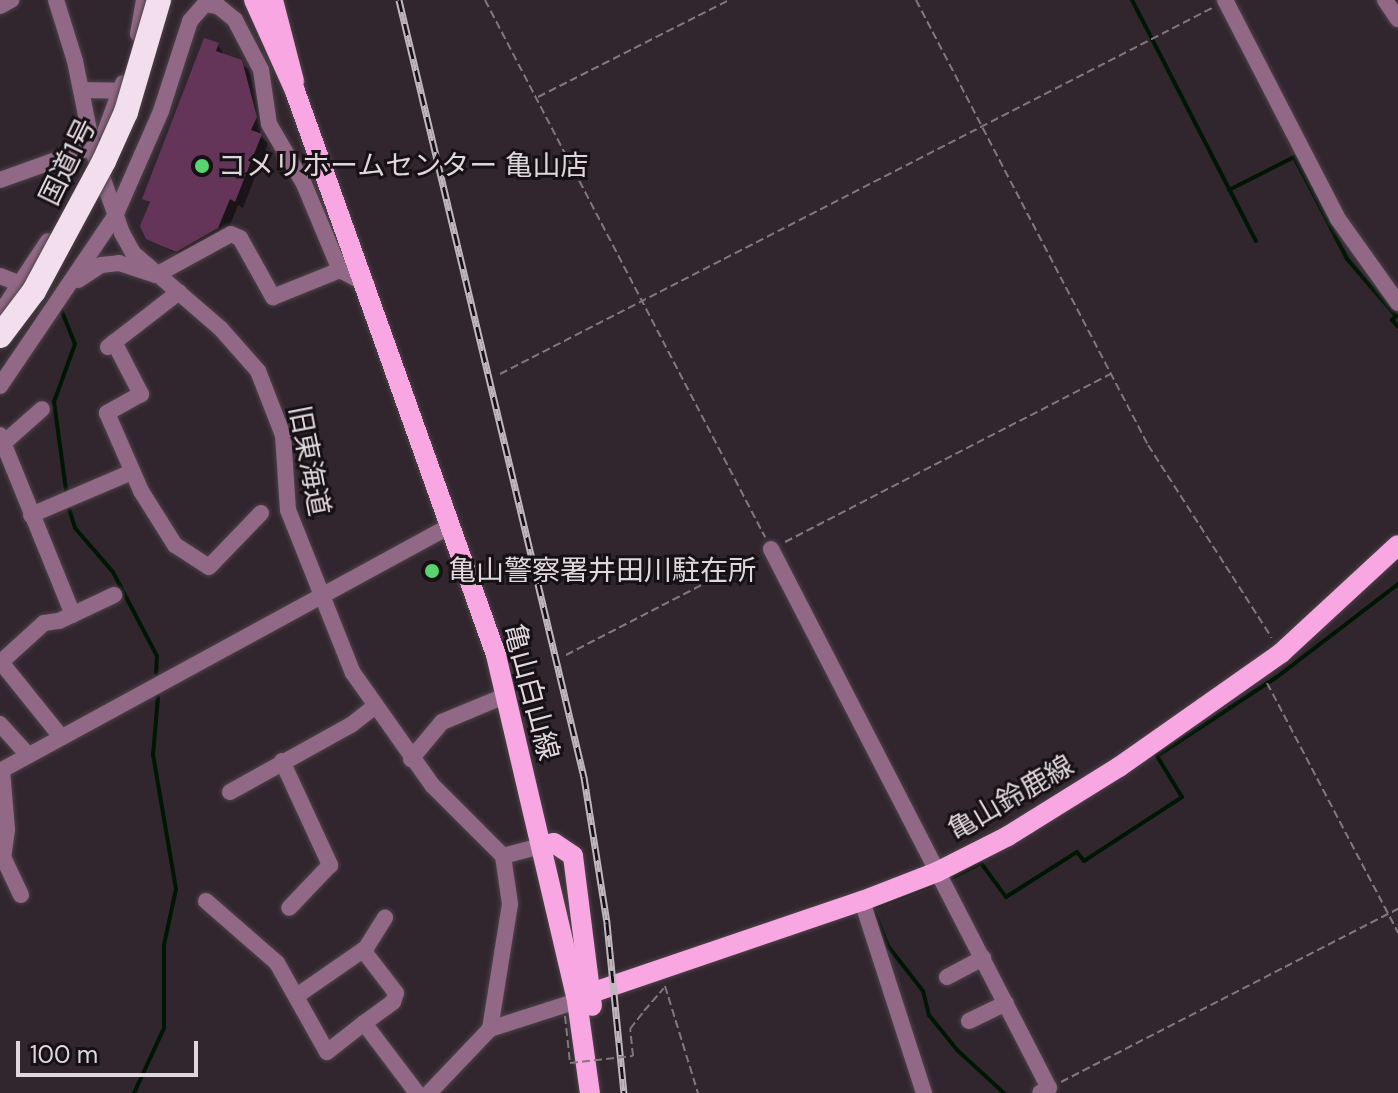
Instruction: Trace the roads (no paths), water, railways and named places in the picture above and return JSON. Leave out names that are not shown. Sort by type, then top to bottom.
[{"type":"highway","name":"国道1号","points":[[0,336],[34,291],[104,161],[126,112],[159,0]]},
{"type":"main road","name":"亀山白山線","points":[[254,0],[295,91],[367,284],[507,695],[578,1003]]},
{"type":"main road","name":"亀山白山線","points":[[273,0],[291,53],[295,91]]},
{"type":"main road","name":"亀山鈴鹿線","points":[[578,1003],[662,979],[937,872],[1051,811],[1281,653],[1398,545]]},
{"type":"main road","points":[[541,846],[554,843],[573,856],[578,1003],[598,1070],[591,1093]]},
{"type":"street","points":[[0,6],[11,0]]},
{"type":"street","name":"旧東海道","points":[[56,0],[81,90],[93,151],[115,216],[133,253],[237,343],[266,387],[283,435],[288,510],[353,673],[411,759],[503,856]]},
{"type":"street","points":[[0,314],[26,278],[93,151],[120,91],[144,0]]},
{"type":"street","points":[[1225,0],[1338,219],[1398,303]]},
{"type":"street","points":[[1385,0],[1398,19]]},
{"type":"street","points":[[0,386],[64,298],[115,216],[161,111],[190,21],[200,7],[212,3],[235,20],[255,56],[264,79],[269,124],[299,174],[340,270],[367,284]]},
{"type":"street","points":[[81,90],[120,91]]},
{"type":"street","points":[[0,180],[93,151]]},
{"type":"street","points":[[64,298],[101,265],[119,263],[156,275],[231,234],[240,238],[273,297],[340,270]]},
{"type":"street","points":[[0,276],[26,278]]},
{"type":"street","points":[[179,292],[111,344],[141,394],[107,413],[132,472],[175,545],[209,567],[261,513]]},
{"type":"street","points":[[42,409],[3,438],[8,459],[73,615]]},
{"type":"street","points":[[31,515],[132,472]]},
{"type":"street","points":[[21,895],[1,858],[7,830],[1,770],[450,526]]},
{"type":"street","points":[[771,549],[1006,1003],[1045,1090]]},
{"type":"street","points":[[61,737],[1,662],[44,623],[73,615],[114,595]]},
{"type":"street","points":[[411,759],[442,722],[507,695]]},
{"type":"street","points":[[230,792],[374,707]]},
{"type":"street","points":[[0,724],[28,755]]},
{"type":"street","points":[[282,761],[330,865],[289,908]]},
{"type":"street","points":[[490,1029],[510,904],[503,856],[541,846]]},
{"type":"street","points":[[206,901],[277,963],[298,995],[327,1052],[393,1002],[396,993],[363,950]]},
{"type":"street","points":[[862,901],[924,1093]]},
{"type":"street","points":[[298,995],[363,950],[385,917]]},
{"type":"street","points":[[947,977],[983,958]]},
{"type":"street","points":[[435,1091],[490,1029],[578,1003]]},
{"type":"street","points":[[969,1021],[1006,1003]]},
{"type":"street","points":[[364,1023],[417,1093]]},
{"type":"waterway","points":[[1132,0],[1256,241]]},
{"type":"waterway","points":[[1229,190],[1294,157],[1347,259],[1396,316],[1392,320],[1398,327]]},
{"type":"waterway","points":[[60,307],[75,344],[54,402],[67,497]]},
{"type":"waterway","points":[[68,505],[75,528],[113,572],[157,656],[156,673]]},
{"type":"waterway","points":[[948,880],[981,863],[1006,897],[1077,852],[1084,861],[1182,797],[1157,756],[1277,677],[1398,584]]},
{"type":"waterway","points":[[134,1093],[164,1028],[164,945],[176,889],[153,755],[158,697]]},
{"type":"waterway","points":[[937,883],[873,908],[888,946],[923,991],[929,1015],[957,1050],[1004,1093]]},
{"type":"railway","points":[[399,0],[584,777],[607,923],[624,1093]]},
{"type":"place","name":"コメリホームセンター 亀山店","points":[[202,166]]},
{"type":"place","name":"亀山警察署井田川駐在所","points":[[432,571]]}]
